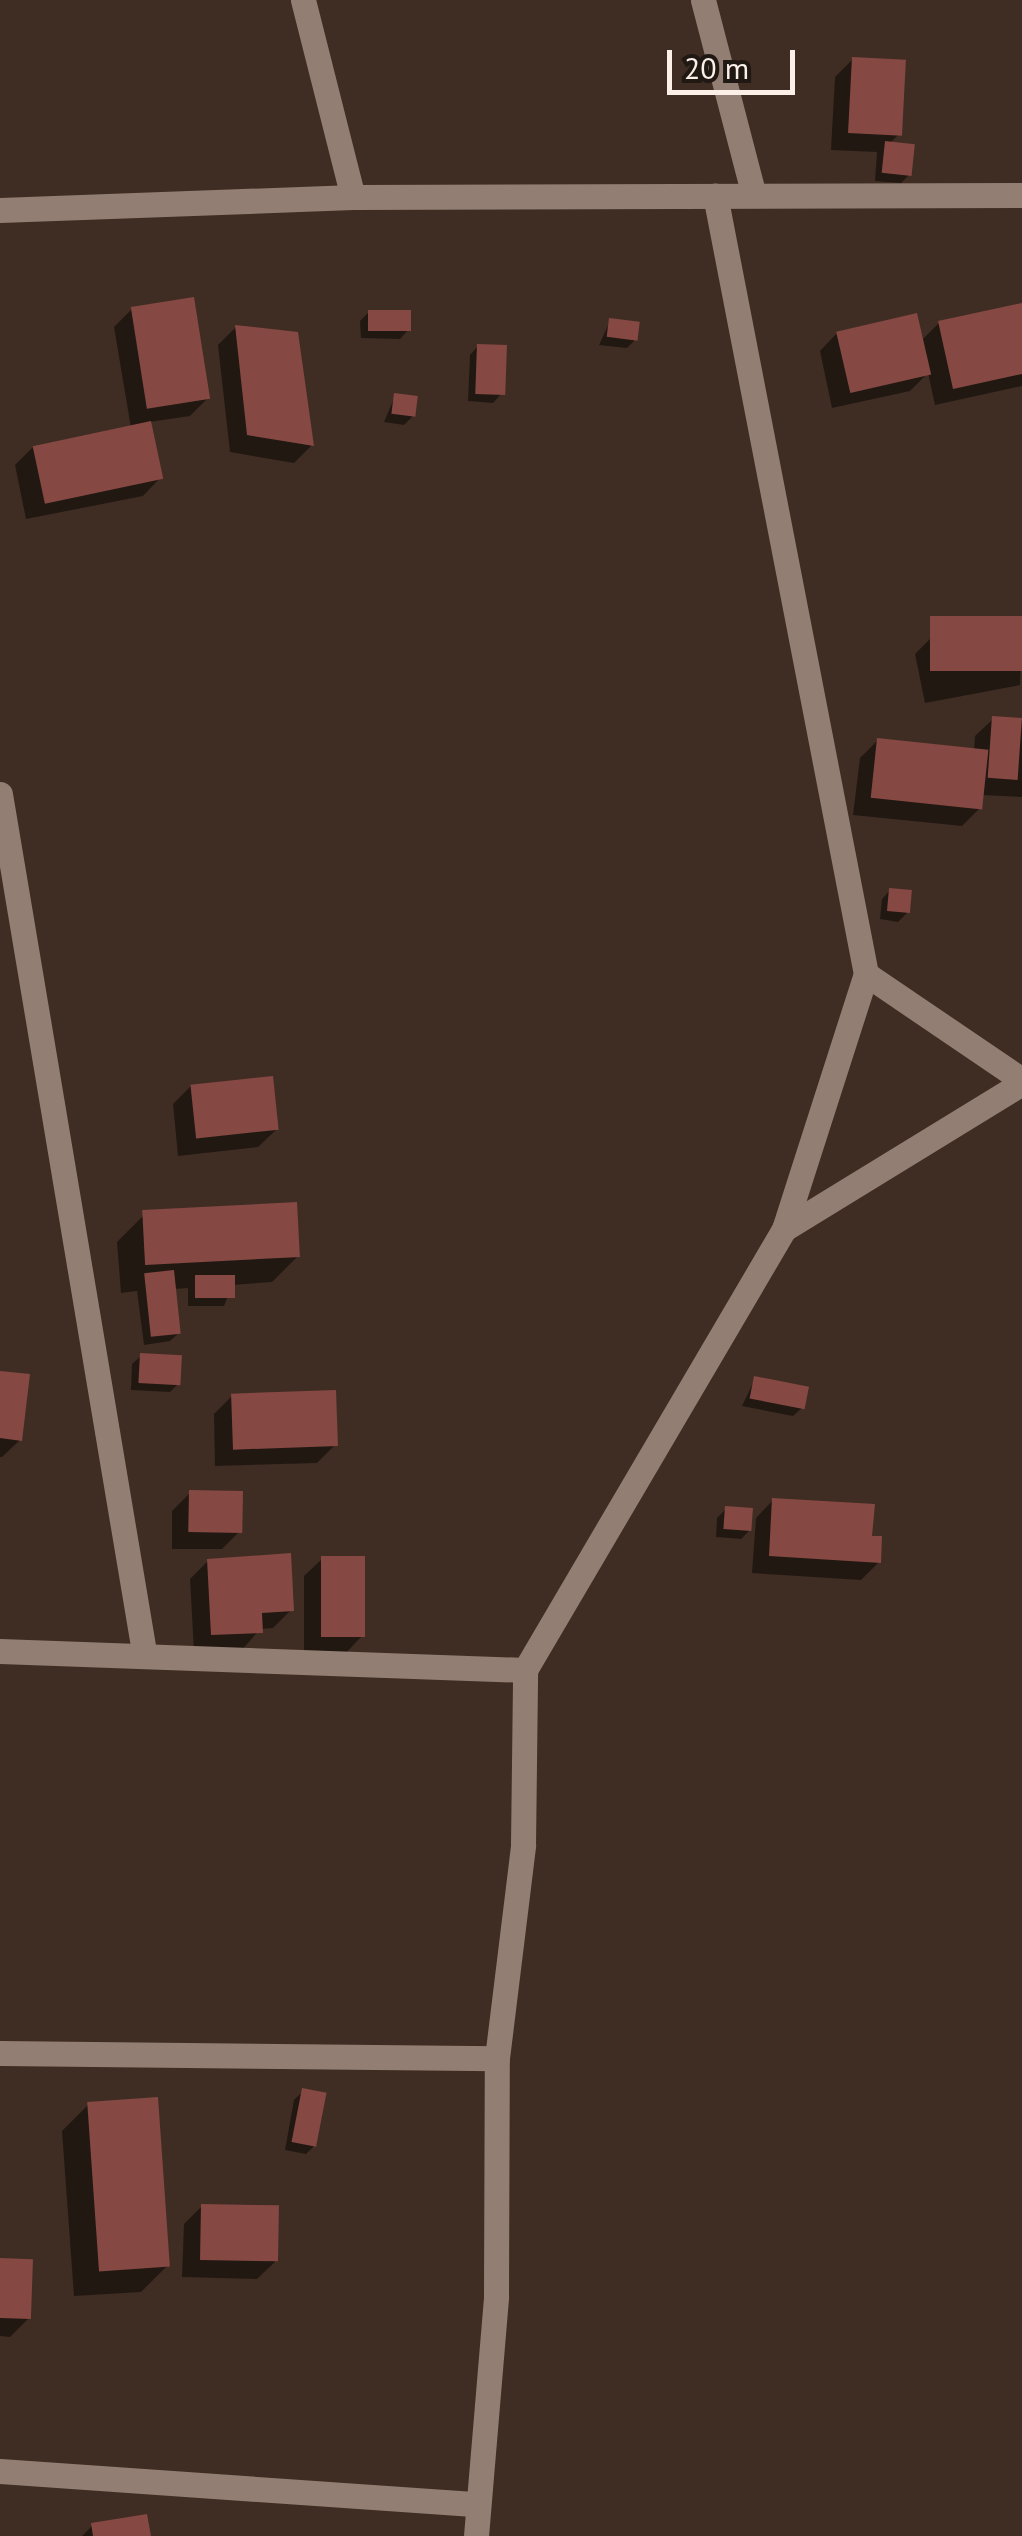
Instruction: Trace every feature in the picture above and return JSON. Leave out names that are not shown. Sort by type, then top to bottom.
[{"type":"street","points":[[303,0],[353,196]]},
{"type":"street","points":[[703,0],[752,192]]},
{"type":"street","points":[[0,210],[353,196],[752,192],[1022,195]]},
{"type":"street","points":[[476,2536],[496,2297],[497,2058],[523,1844],[525,1670],[784,1230],[866,974],[714,195]]},
{"type":"street","points":[[0,794],[3,854],[38,1008],[144,1652]]},
{"type":"street","points":[[784,1230],[1022,1082],[866,974]]},
{"type":"street","points":[[0,1651],[144,1652],[525,1670]]},
{"type":"street","points":[[0,2053],[497,2058]]},
{"type":"street","points":[[0,2471],[477,2504]]},
{"type":"building","points":[[852,57],[906,60],[902,136],[848,133]]},
{"type":"building","points":[[885,141],[915,144],[911,176],[882,173]]},
{"type":"building","points":[[194,297],[210,399],[147,409],[131,307]]},
{"type":"building","points":[[1022,303],[1022,374],[953,389],[938,321]]},
{"type":"building","points":[[368,310],[411,310],[411,331],[368,331]]},
{"type":"building","points":[[917,313],[931,374],[850,393],[836,332]]},
{"type":"building","points":[[609,318],[640,322],[637,341],[607,337]]},
{"type":"building","points":[[235,325],[298,332],[314,446],[247,435]]},
{"type":"building","points":[[477,344],[507,345],[505,395],[475,394]]},
{"type":"building","points":[[394,393],[418,396],[415,417],[391,414]]},
{"type":"building","points":[[151,421],[163,479],[45,504],[33,446]]},
{"type":"building","points":[[930,616],[1022,616],[1022,671],[930,671]]},
{"type":"building","points":[[992,716],[1022,718],[1018,780],[988,778]]},
{"type":"building","points":[[877,738],[988,750],[982,809],[871,798]]},
{"type":"building","points":[[889,888],[912,890],[910,913],[887,911]]},
{"type":"building","points":[[273,1076],[279,1130],[196,1138],[190,1085]]},
{"type":"building","points":[[297,1202],[300,1257],[145,1265],[142,1210]]},
{"type":"building","points":[[174,1270],[181,1334],[151,1337],[144,1273]]},
{"type":"building","points":[[195,1275],[235,1275],[235,1298],[195,1298]]},
{"type":"building","points":[[140,1353],[182,1355],[180,1385],[138,1383]]},
{"type":"building","points":[[0,1371],[30,1374],[22,1441],[0,1438]]},
{"type":"building","points":[[754,1376],[809,1387],[805,1409],[750,1399]]},
{"type":"building","points":[[336,1390],[338,1446],[233,1450],[231,1394]]},
{"type":"building","points":[[189,1490],[243,1491],[242,1533],[188,1532]]},
{"type":"building","points":[[772,1498],[875,1504],[872,1536],[882,1536],[881,1563],[769,1556]]},
{"type":"building","points":[[725,1506],[753,1508],[751,1531],[723,1529]]},
{"type":"building","points":[[291,1553],[294,1611],[262,1613],[263,1633],[211,1635],[207,1559]]},
{"type":"building","points":[[321,1556],[365,1556],[365,1637],[321,1637]]},
{"type":"building","points":[[302,2088],[327,2093],[316,2147],[292,2142]]},
{"type":"building","points":[[158,2097],[170,2267],[99,2272],[87,2102]]},
{"type":"building","points":[[201,2204],[279,2205],[278,2261],[200,2260]]},
{"type":"building","points":[[0,2258],[33,2259],[31,2319],[0,2318]]},
{"type":"building","points":[[147,2514],[151,2536],[93,2536],[91,2523]]}]
